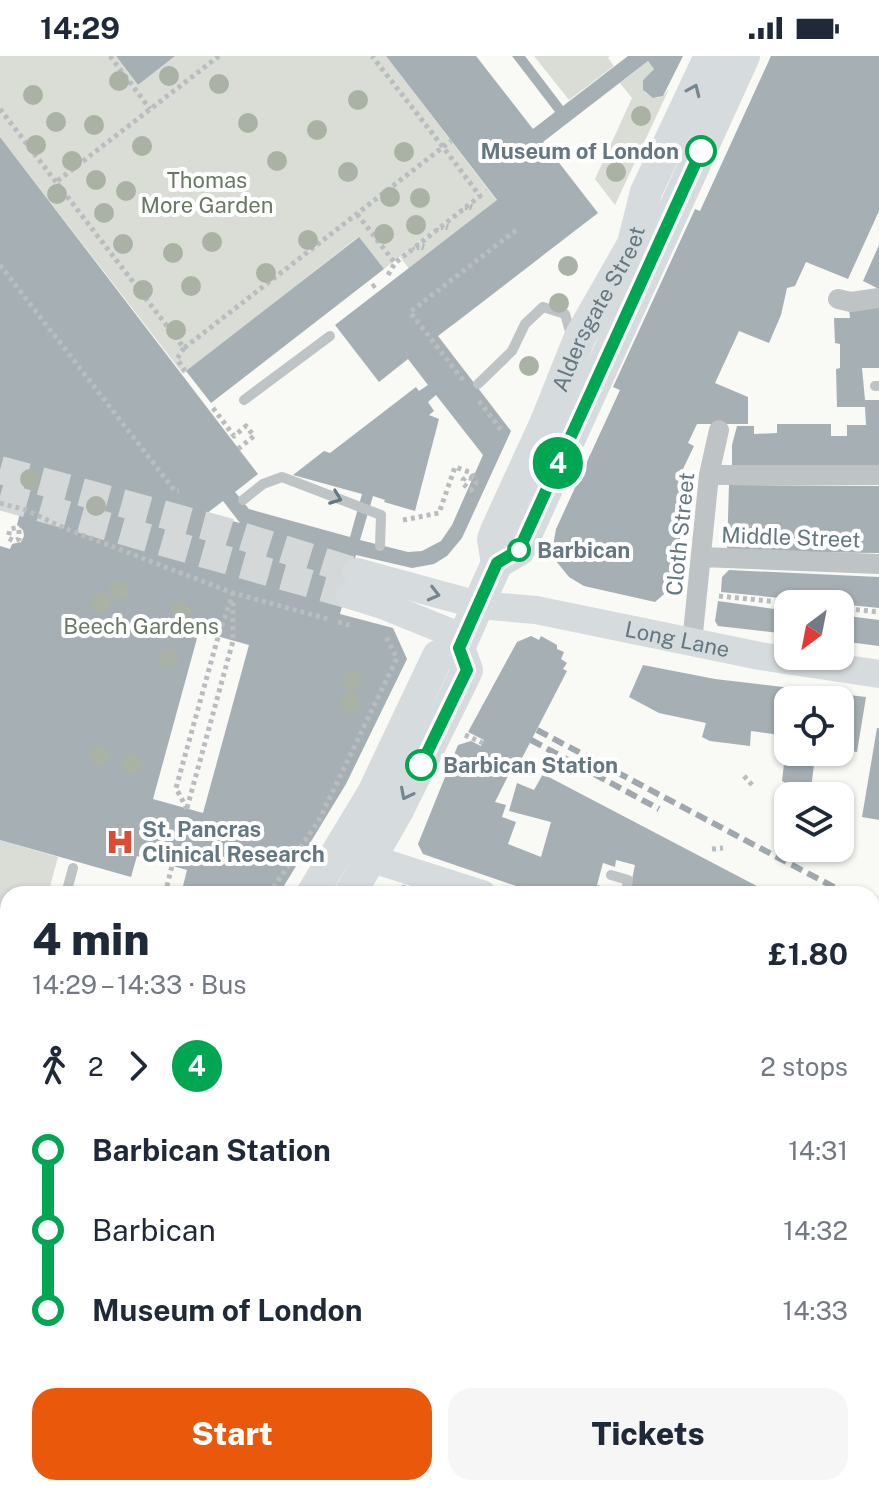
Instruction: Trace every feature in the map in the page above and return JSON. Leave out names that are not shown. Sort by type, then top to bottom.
[{"type":"main road","name":"Aldersgate Street","points":[[317,886],[373,793],[438,656],[461,643],[497,563],[493,539],[591,314],[618,274],[633,244],[646,192],[710,56]]},
{"type":"main road","name":"Aldersgate Street","points":[[497,563],[519,550],[744,56]]},
{"type":"main road","name":"Aldersgate Street","points":[[355,886],[373,857],[467,670],[461,643]]},
{"type":"street","points":[[838,299],[851,302],[879,298]]},
{"type":"street","name":"Cloth Street","points":[[692,643],[709,475],[719,430]]},
{"type":"street","points":[[709,475],[879,475]]},
{"type":"street","name":"Middle Street","points":[[702,557],[879,564]]},
{"type":"street","name":"Long Lane","points":[[461,643],[385,606],[366,578],[478,605],[536,610],[692,643],[879,674]]},
{"type":"street","points":[[373,857],[457,886]]},
{"type":"lane","points":[[476,390],[512,351],[525,324],[543,307],[565,314],[575,348]]},
{"type":"lane","points":[[244,400],[330,336]]},
{"type":"lane","points":[[243,500],[263,484],[282,477],[381,515],[380,546]]},
{"type":"lane","points":[[68,886],[73,868]]},
{"type":"lane","points":[[611,875],[628,880],[627,886]]},
{"type":"path","points":[[110,56],[150,109]]},
{"type":"path","points":[[56,182],[219,56]]},
{"type":"path","points":[[372,56],[480,196],[395,263],[388,275]]},
{"type":"path","points":[[0,109],[184,348]]},
{"type":"path","points":[[185,371],[177,359],[184,348],[451,141]]},
{"type":"path","points":[[357,214],[395,263]]},
{"type":"path","points":[[466,384],[410,312],[519,228]]},
{"type":"path","points":[[0,265],[148,458],[175,491],[179,491]]},
{"type":"path","points":[[476,390],[502,431]]},
{"type":"path","points":[[213,408],[234,436],[246,426],[254,436],[238,449]]},
{"type":"path","points":[[403,520],[439,513],[455,467],[472,473],[476,483],[471,490],[463,484],[466,477],[477,480]]},
{"type":"path","points":[[0,503],[26,510],[64,528],[233,593],[328,619]]},
{"type":"path","points":[[233,593],[233,641],[187,809],[176,788],[233,593]]},
{"type":"path","points":[[698,593],[774,601]]},
{"type":"path","points":[[854,609],[879,612]]},
{"type":"path","points":[[338,622],[362,629]]},
{"type":"path","points":[[274,886],[319,820],[397,658],[387,636],[375,632]]},
{"type":"path","points":[[457,731],[483,743]]},
{"type":"path","points":[[744,776],[754,787]]},
{"type":"path","points":[[712,849],[723,848]]},
{"type":"path","points":[[167,886],[172,866]]},
{"type":"green space","name":"Thomas More Garden","points":[[0,56],[116,56],[138,85],[175,56],[386,56],[487,188],[384,269],[358,237],[183,374],[0,137]]},
{"type":"green space","points":[[534,56],[610,56],[608,58],[614,66],[569,100]]},
{"type":"green space","points":[[648,61],[654,69],[643,80],[645,93],[657,98],[669,89],[615,205],[595,179],[632,98],[620,83]]},
{"type":"green space","points":[[487,188],[541,257],[453,325],[400,257]]},
{"type":"green space","points":[[0,840],[58,857],[50,886],[0,886]]},
{"type":"building","points":[[116,56],[175,56],[138,85]]},
{"type":"building","points":[[386,56],[476,56],[533,129],[555,112],[512,56],[525,56],[563,106],[628,56],[683,56],[663,96],[653,98],[643,90],[643,80],[654,69],[648,61],[543,142],[598,213],[438,336],[511,431],[462,538],[447,556],[434,564],[412,568],[356,555],[340,614],[393,628],[407,659],[346,784],[284,886],[183,886],[187,870],[137,856],[131,877],[0,840],[0,546],[10,549],[24,536],[17,525],[20,513],[0,507],[0,137],[258,474],[235,492],[249,509],[350,537],[362,494],[293,475],[324,451],[330,453],[416,387],[419,391],[428,385],[408,359],[379,382],[335,325],[497,200]],"holes":[[[436,395],[483,455],[452,525],[441,541],[422,551],[408,552],[360,540],[373,496],[415,511],[439,419],[429,415],[434,411],[428,402]],[[223,501],[240,523],[206,514]],[[199,631],[249,645],[203,813],[153,799]]]},
{"type":"building","points":[[771,56],[879,56],[879,211],[848,279],[806,262],[795,286],[787,288],[781,315],[769,343],[739,331],[715,383],[748,397],[748,424],[697,424],[688,443],[694,446],[683,469],[678,582],[655,602],[584,586],[569,577],[556,561],[553,546],[556,529],[620,390],[613,387],[695,209],[700,211]]},
{"type":"building","points":[[359,237],[384,269],[211,403],[186,371]]},
{"type":"building","points":[[879,245],[879,289],[863,281]]},
{"type":"building","points":[[879,306],[879,368],[862,368],[865,400],[879,400],[879,465],[732,465],[732,445],[737,426],[754,426],[754,434],[777,433],[777,424],[831,424],[831,436],[847,436],[847,425],[866,425],[865,407],[837,407],[836,369],[840,368],[840,344],[835,343],[834,318],[850,318],[849,309]]},
{"type":"building","points":[[729,485],[879,486],[879,553],[727,551]]},
{"type":"building","points":[[729,570],[879,577],[879,608],[854,605],[854,590],[774,590],[774,597],[721,592],[722,577]]},
{"type":"building","points":[[718,601],[774,609],[774,632],[718,626],[715,621]]},
{"type":"building","points":[[854,617],[879,620],[879,646],[854,643]]},
{"type":"building","points":[[531,636],[539,640],[541,636],[557,645],[557,649],[564,652],[561,659],[567,663],[563,669],[567,671],[521,760],[514,764],[495,802],[506,805],[502,817],[516,822],[508,844],[541,857],[551,822],[509,811],[517,783],[534,790],[543,774],[757,886],[631,886],[635,865],[616,860],[615,867],[603,863],[597,885],[601,886],[516,886],[423,854],[418,844],[458,745],[471,741],[481,746],[484,740],[468,732],[517,642]]},
{"type":"building","points":[[643,665],[715,679],[774,686],[774,734],[751,731],[750,746],[710,741],[702,737],[706,723],[659,713],[629,697]]},
{"type":"building","points":[[854,696],[866,697],[857,752],[854,752]]},
{"type":"building","points":[[879,728],[879,820],[862,817]]},
{"type":"building","points":[[784,766],[814,766],[812,782],[782,781]]},
{"type":"tunnel","points":[[0,470],[228,532],[357,572]]},
{"type":"tunnel","points":[[0,496],[350,595]]},
{"type":"railway","points":[[537,730],[832,886]]},
{"type":"railway","points":[[531,740],[659,809]]},
{"type":"bus line","name":"4","points":[[421,765],[467,670],[459,648],[497,563],[519,550],[701,151]]},
{"type":"place","name":"Museum of London","points":[[701,151]]},
{"type":"place","name":"Barbican","points":[[519,550]]},
{"type":"place","name":"Barbican Station","points":[[421,765]]},
{"type":"place","name":"St. Pancras Clinical Research","points":[[120,842]]},
{"type":"park label","name":"Beech Gardens","points":[[141,626]]}]
